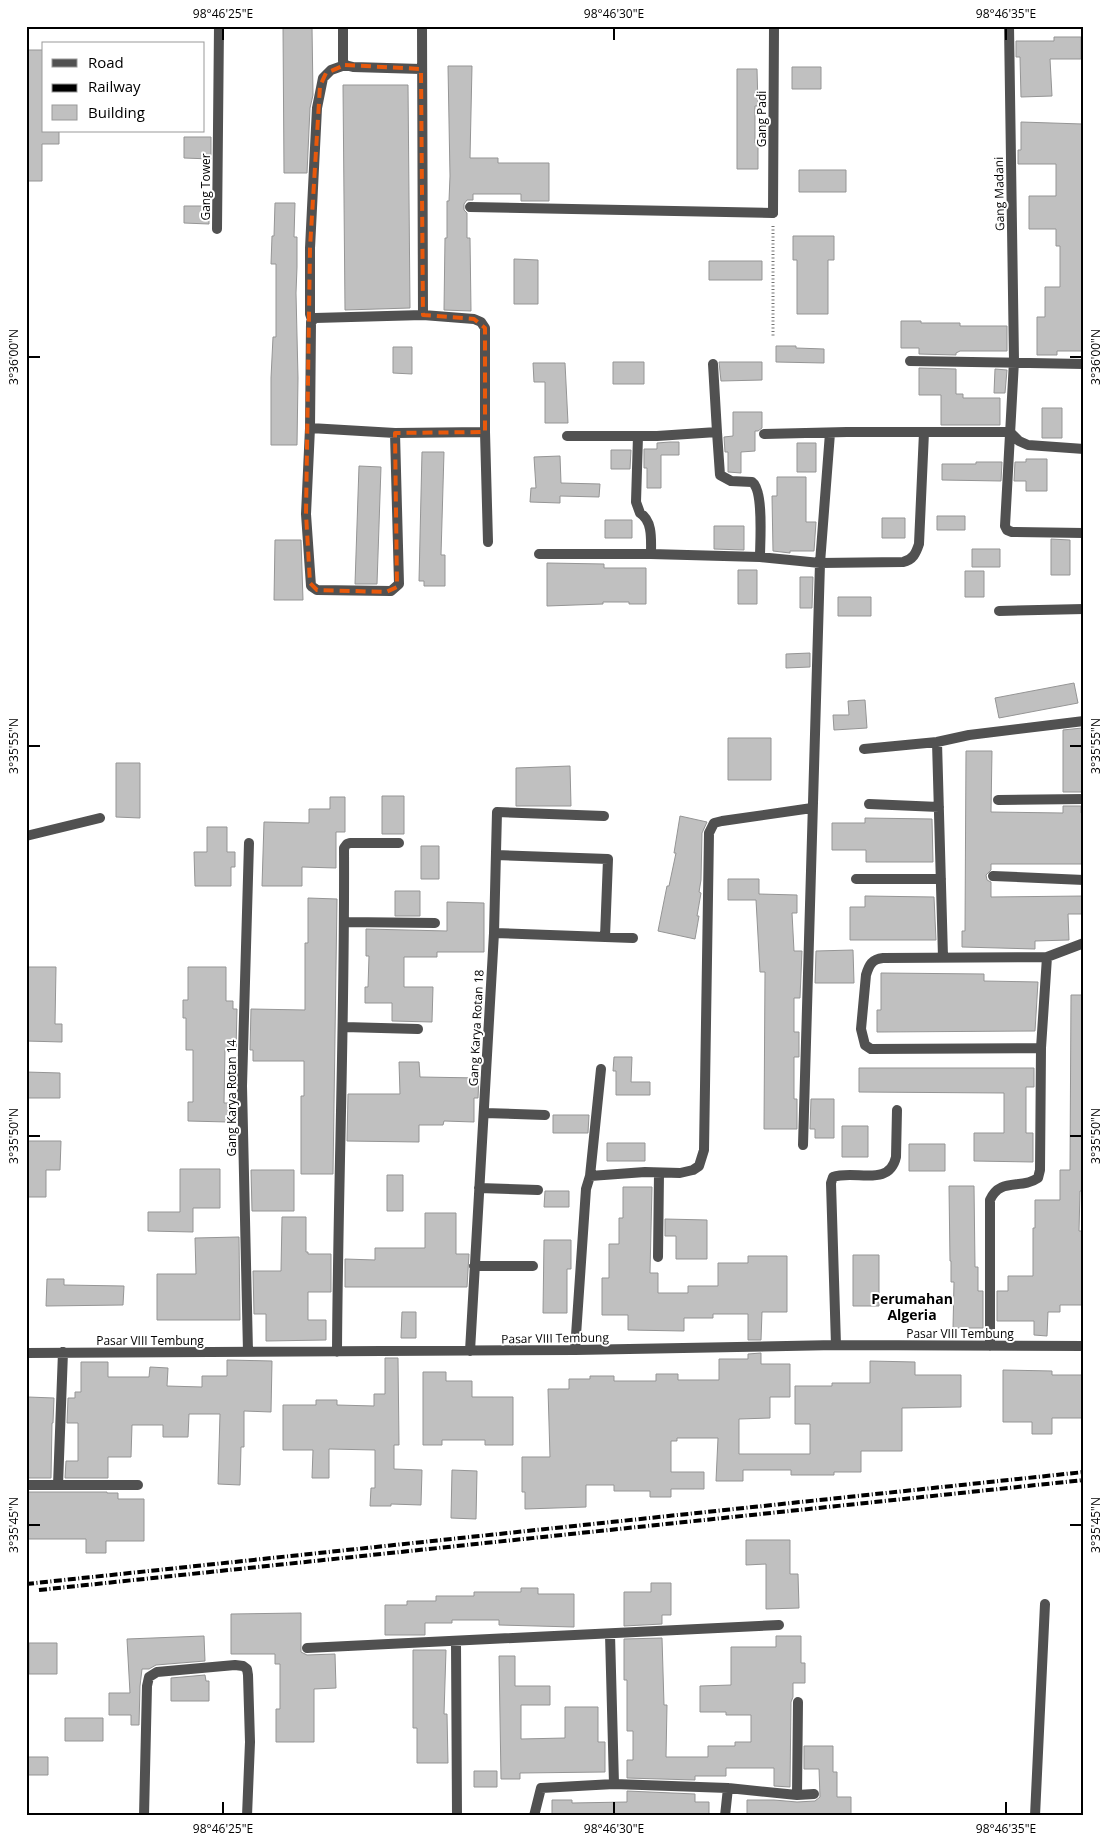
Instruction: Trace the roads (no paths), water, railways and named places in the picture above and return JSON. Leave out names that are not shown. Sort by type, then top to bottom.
[{"type":"street","name":"Gang Tower","points":[[217,229],[218,26]]},
{"type":"street","points":[[343,26],[343,61],[345,65]]},
{"type":"street","points":[[422,26],[423,315]]},
{"type":"street","name":"Gang Padi","points":[[470,207],[773,212],[774,26]]},
{"type":"street","name":"Gang Madani","points":[[1009,26],[1014,362],[1005,529],[1012,532],[1084,534]]},
{"type":"street","points":[[395,433],[399,584],[391,591],[386,592],[317,590],[312,588],[310,583],[306,514],[312,320],[310,314],[310,248],[317,108],[323,78],[331,70],[345,65],[353,67],[422,69]]},
{"type":"street","points":[[312,320],[315,318],[423,315],[478,320],[484,325],[486,348],[485,432],[488,542]]},
{"type":"street","points":[[910,361],[1084,364]]},
{"type":"street","points":[[713,364],[720,474],[731,481],[752,482],[757,488],[760,513],[760,557]]},
{"type":"street","points":[[310,428],[395,433],[485,432]]},
{"type":"street","points":[[567,436],[638,436],[717,432]]},
{"type":"street","points":[[539,554],[651,554],[760,557],[820,563],[902,562],[912,558],[919,544],[924,432]]},
{"type":"street","points":[[764,434],[1010,432],[1019,441],[1028,445],[1084,449]]},
{"type":"street","points":[[803,1145],[820,563],[830,433]]},
{"type":"street","points":[[638,436],[636,502],[640,513],[649,524],[651,554]]},
{"type":"street","points":[[1000,611],[1084,609]]},
{"type":"street","points":[[864,749],[937,742],[969,735],[1084,721]]},
{"type":"street","points":[[937,742],[943,957]]},
{"type":"street","points":[[998,800],[1084,800]]},
{"type":"street","points":[[869,804],[940,807]]},
{"type":"street","points":[[590,1176],[680,1173],[693,1170],[699,1166],[704,1150],[709,833],[714,824],[722,821],[812,808]]},
{"type":"street","name":"Gang Karya Rotan 18","points":[[470,1351],[494,933],[497,812],[604,816]]},
{"type":"street","points":[[26,836],[100,818]]},
{"type":"street","points":[[338,1352],[338,1196],[344,1026],[345,845],[350,842],[399,843]]},
{"type":"street","name":"Gang Karya Rotan 14","points":[[248,1352],[242,1086],[249,843]]},
{"type":"street","points":[[496,855],[608,859],[605,937]]},
{"type":"street","points":[[993,876],[1084,880]]},
{"type":"street","points":[[856,879],[941,879]]},
{"type":"street","points":[[344,922],[435,923]]},
{"type":"street","points":[[494,933],[633,938]]},
{"type":"street","points":[[1042,1048],[871,1049],[865,1044],[861,1029],[866,975],[871,963],[876,959],[1047,957],[1084,943]]},
{"type":"street","points":[[990,1346],[990,1200],[994,1192],[1002,1186],[1031,1183],[1038,1178],[1040,1170],[1042,1048],[1047,957]]},
{"type":"street","points":[[344,1026],[418,1029]]},
{"type":"street","points":[[575,1350],[586,1189],[590,1176],[601,1069]]},
{"type":"street","points":[[836,1345],[831,1182],[834,1177],[840,1175],[877,1175],[889,1171],[894,1165],[896,1157],[897,1110]]},
{"type":"street","points":[[484,1113],[546,1115]]},
{"type":"street","points":[[658,1257],[659,1173]]},
{"type":"street","points":[[479,1188],[538,1190]]},
{"type":"street","points":[[474,1266],[532,1266]]},
{"type":"street","name":"Pasar VIII Tembung","points":[[26,1353],[575,1350],[836,1345],[1084,1346]]},
{"type":"street","points":[[58,1485],[63,1352]]},
{"type":"street","points":[[26,1485],[138,1485]]},
{"type":"street","points":[[1035,1816],[1045,1604]]},
{"type":"street","points":[[307,1648],[779,1625]]},
{"type":"street","points":[[610,1634],[614,1784]]},
{"type":"street","points":[[456,1642],[456,1816]]},
{"type":"street","points":[[144,1816],[147,1686],[149,1677],[156,1672],[235,1665],[247,1669],[248,1674],[250,1742],[247,1816]]},
{"type":"street","points":[[797,1795],[798,1702]]},
{"type":"street","points":[[534,1816],[541,1788],[614,1784],[728,1788],[797,1795],[814,1794]]},
{"type":"street","points":[[726,1816],[728,1788]]},
{"type":"railway","points":[[26,1584],[1084,1472]]},
{"type":"railway","points":[[39,1590],[1084,1480]]},
{"type":"district","name":"Perumahan Algeria","points":[[912,1306]]}]
